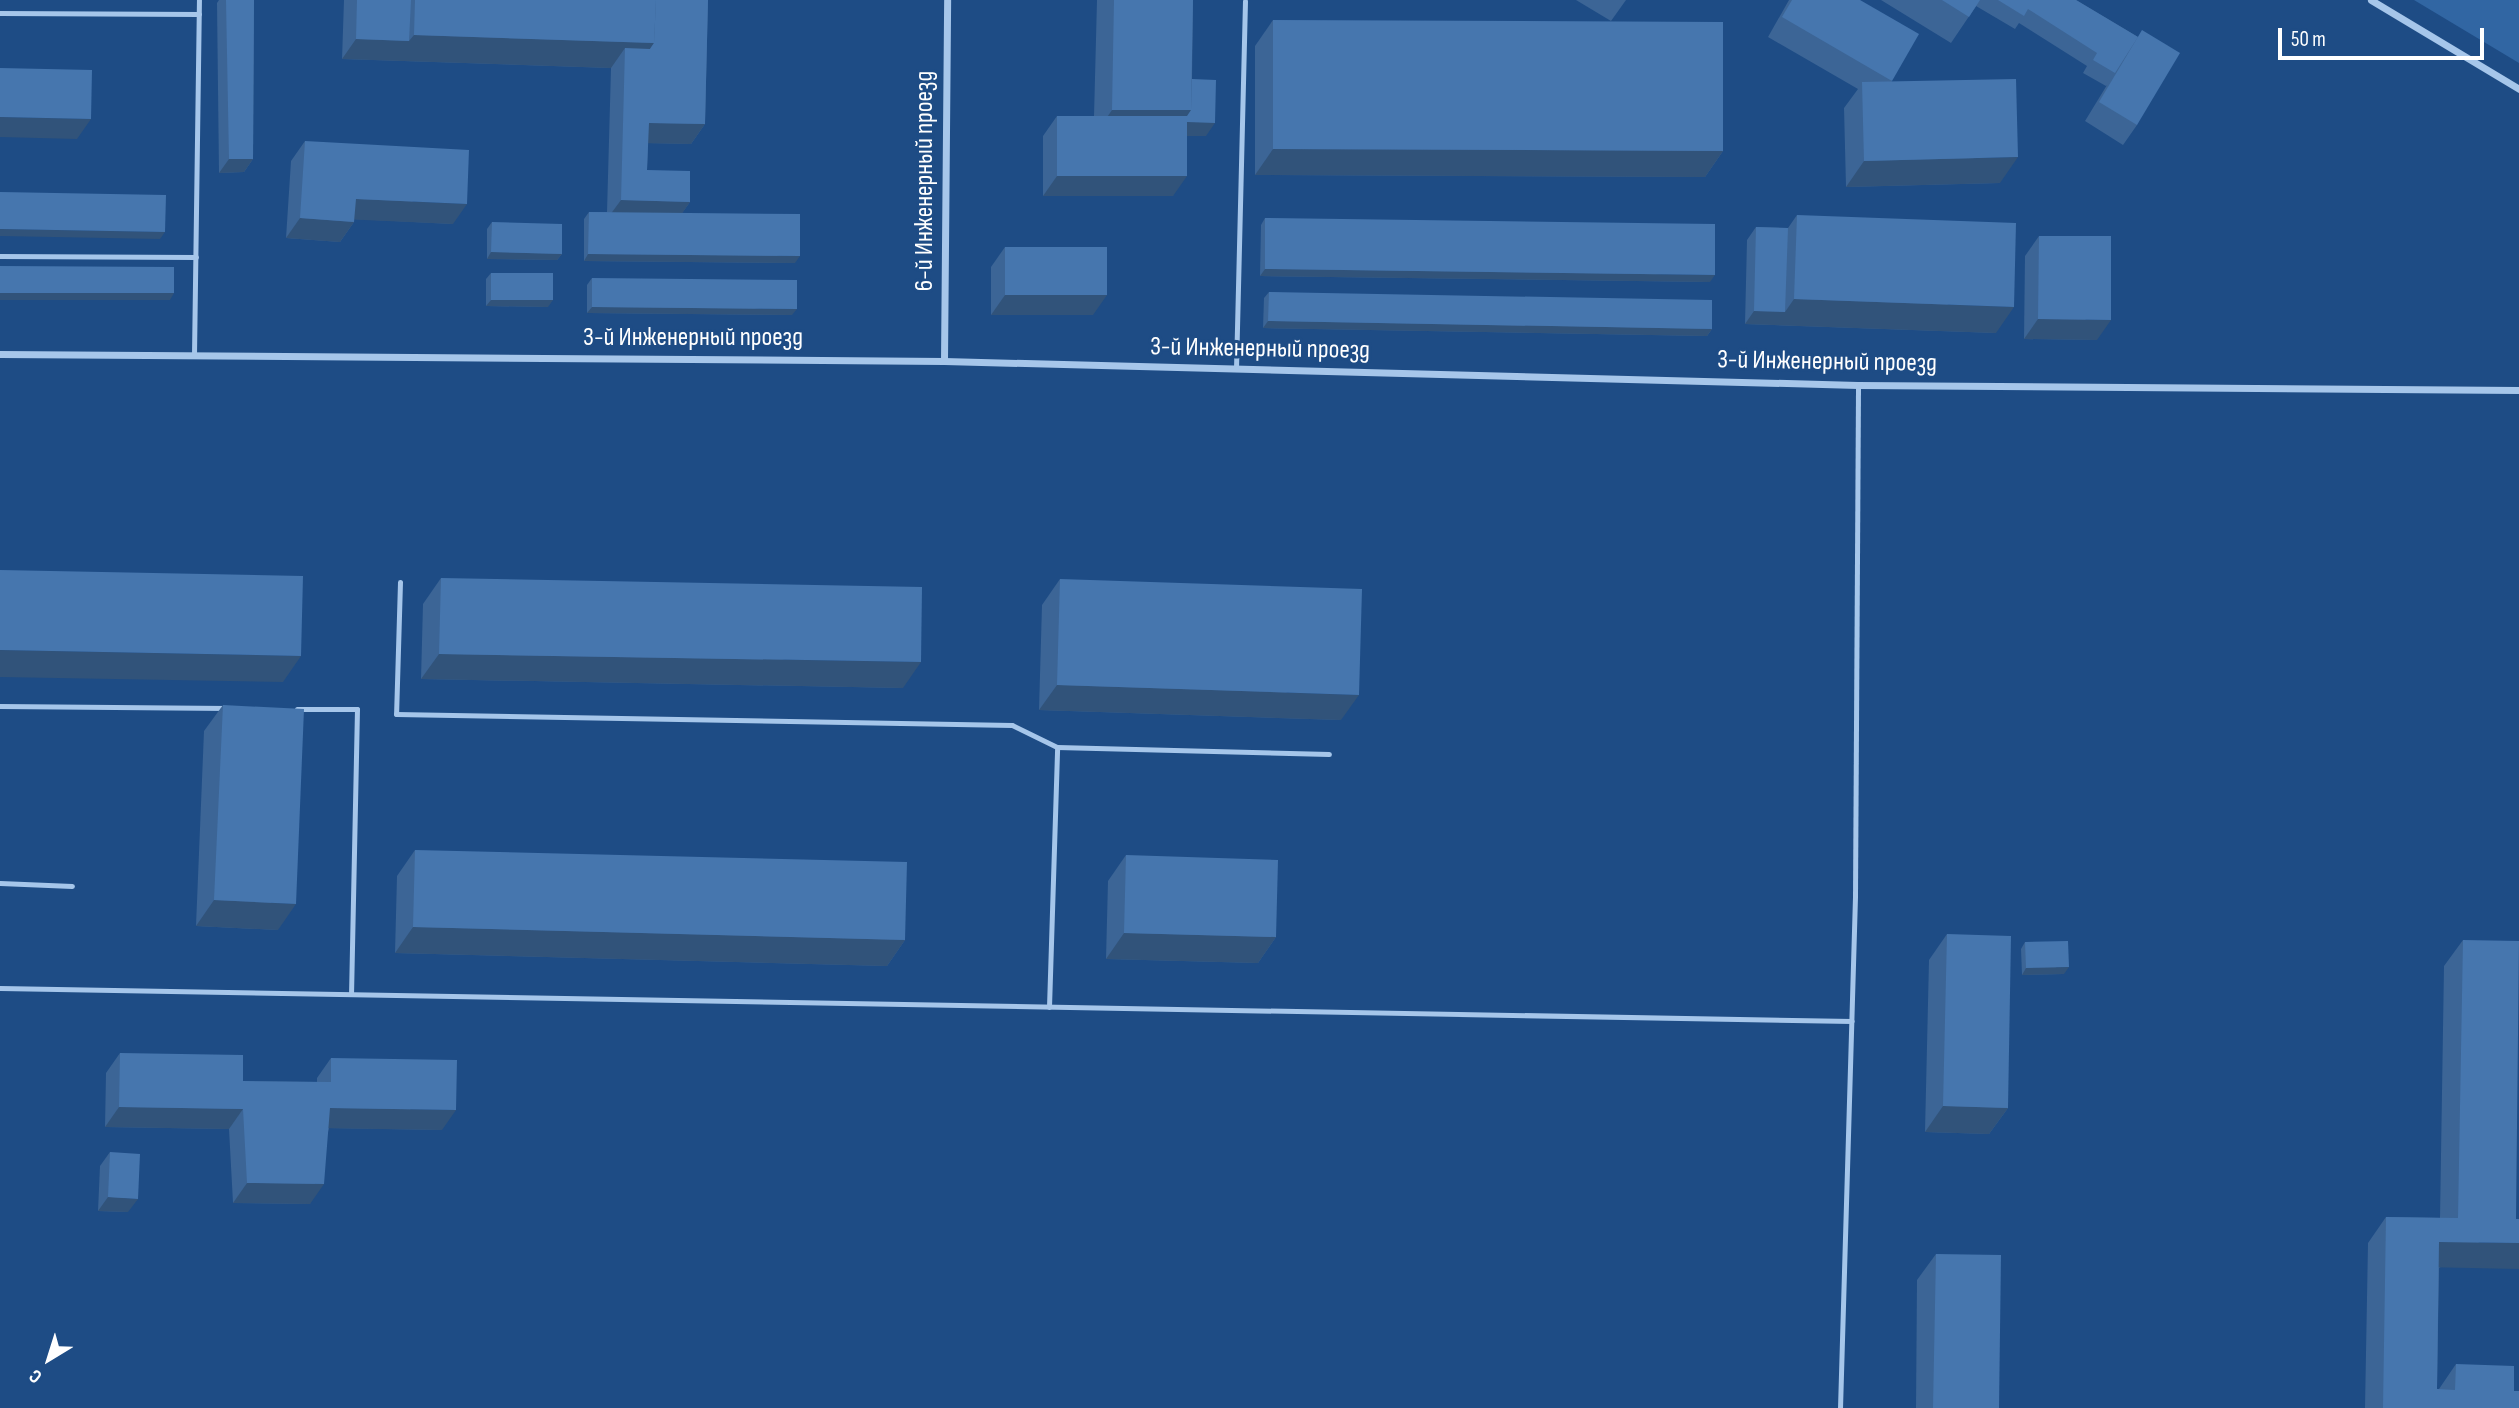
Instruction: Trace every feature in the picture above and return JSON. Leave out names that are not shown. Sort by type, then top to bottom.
[{"type":"street","name":"6-й Инженерный проезд","points":[[944,361],[947,0]]},
{"type":"street","points":[[2371,0],[2519,89]]},
{"type":"street","name":"3-й Инженерный проезд","points":[[0,354],[944,361],[1858,385],[2519,390]]},
{"type":"lane","points":[[194,355],[199,0]]},
{"type":"lane","points":[[1236,369],[1245,1]]},
{"type":"lane","points":[[0,13],[199,15]]},
{"type":"lane","points":[[0,256],[196,257]]},
{"type":"lane","points":[[1840,1408],[1852,1021],[1858,385]]},
{"type":"lane","points":[[400,583],[396,714],[1012,725],[1057,747],[1329,754]]},
{"type":"lane","points":[[0,706],[233,708]]},
{"type":"lane","points":[[288,709],[357,709],[351,994]]},
{"type":"lane","points":[[1049,1007],[1057,747]]},
{"type":"lane","points":[[0,883],[72,886]]},
{"type":"lane","points":[[0,988],[1852,1021]]},
{"type":"shaded area","points":[[2414,0],[2519,0],[2519,63]]},
{"type":"building","points":[[226,0],[254,0],[253,159],[229,159]]},
{"type":"building","points":[[357,0],[411,0],[409,41],[356,39]]},
{"type":"building","points":[[415,0],[656,0],[654,43],[414,35]]},
{"type":"building","points":[[656,0],[708,0],[705,124],[649,123],[647,170],[690,171],[690,202],[621,200],[625,48],[650,49],[654,43]]},
{"type":"building","points":[[1114,0],[1193,0],[1191,110],[1112,110]]},
{"type":"building","points":[[1792,0],[1860,0],[1919,34],[1892,81],[1782,17]]},
{"type":"building","points":[[1942,0],[1980,0],[1969,17]]},
{"type":"building","points":[[1998,0],[2076,0],[2138,37],[2115,73],[2093,60],[2097,53],[2028,9],[2024,16]]},
{"type":"building","points":[[1273,20],[1723,22],[1723,151],[1273,149]]},
{"type":"building","points":[[2142,30],[2180,53],[2137,125],[2099,102]]},
{"type":"building","points":[[0,68],[92,70],[91,119],[0,117]]},
{"type":"building","points":[[1192,79],[1216,80],[1215,123],[1187,122],[1191,110]]},
{"type":"building","points":[[2016,79],[2018,157],[1864,161],[1862,82]]},
{"type":"building","points":[[1057,116],[1187,116],[1187,176],[1057,176]]},
{"type":"building","points":[[305,141],[469,150],[467,204],[356,199],[354,222],[300,218]]},
{"type":"building","points":[[0,192],[166,195],[165,232],[0,229]]},
{"type":"building","points":[[589,212],[800,214],[800,256],[588,254]]},
{"type":"building","points":[[1797,215],[2016,223],[2014,307],[1794,299]]},
{"type":"building","points":[[1265,218],[1715,224],[1715,275],[1265,269]]},
{"type":"building","points":[[492,222],[562,224],[562,254],[491,252]]},
{"type":"building","points":[[1756,227],[1788,228],[1785,312],[1754,311]]},
{"type":"building","points":[[2039,236],[2111,236],[2111,320],[2038,319]]},
{"type":"building","points":[[1005,247],[1107,247],[1107,295],[1005,295]]},
{"type":"building","points":[[0,266],[174,267],[174,293],[0,293]]},
{"type":"building","points":[[491,273],[553,273],[553,300],[491,300]]},
{"type":"building","points":[[592,278],[797,280],[797,309],[592,307]]},
{"type":"building","points":[[1269,292],[1712,300],[1712,329],[1268,321]]},
{"type":"building","points":[[0,570],[303,576],[301,656],[0,650]]},
{"type":"building","points":[[441,578],[922,587],[921,662],[439,654]]},
{"type":"building","points":[[1060,579],[1362,589],[1359,695],[1057,685]]},
{"type":"building","points":[[223,705],[304,709],[296,904],[214,900]]},
{"type":"building","points":[[415,850],[907,862],[905,940],[413,927]]},
{"type":"building","points":[[1126,855],[1278,860],[1276,937],[1124,933]]},
{"type":"building","points":[[1947,934],[2011,936],[2008,1108],[1943,1106]]},
{"type":"building","points":[[2463,940],[2519,941],[2516,1219],[2519,1219],[2519,1243],[2439,1242],[2437,1389],[2455,1390],[2456,1364],[2514,1366],[2514,1391],[2519,1391],[2519,1408],[2383,1408],[2386,1217],[2458,1218]]},
{"type":"building","points":[[2068,941],[2069,967],[2026,968],[2025,942]]},
{"type":"building","points":[[120,1053],[243,1055],[243,1081],[331,1082],[331,1058],[457,1060],[456,1110],[330,1108],[324,1184],[247,1183],[243,1109],[119,1107]]},
{"type":"building","points":[[110,1152],[140,1154],[138,1199],[108,1197]]},
{"type":"building","points":[[1936,1254],[2001,1255],[1999,1408],[1933,1408]]}]
